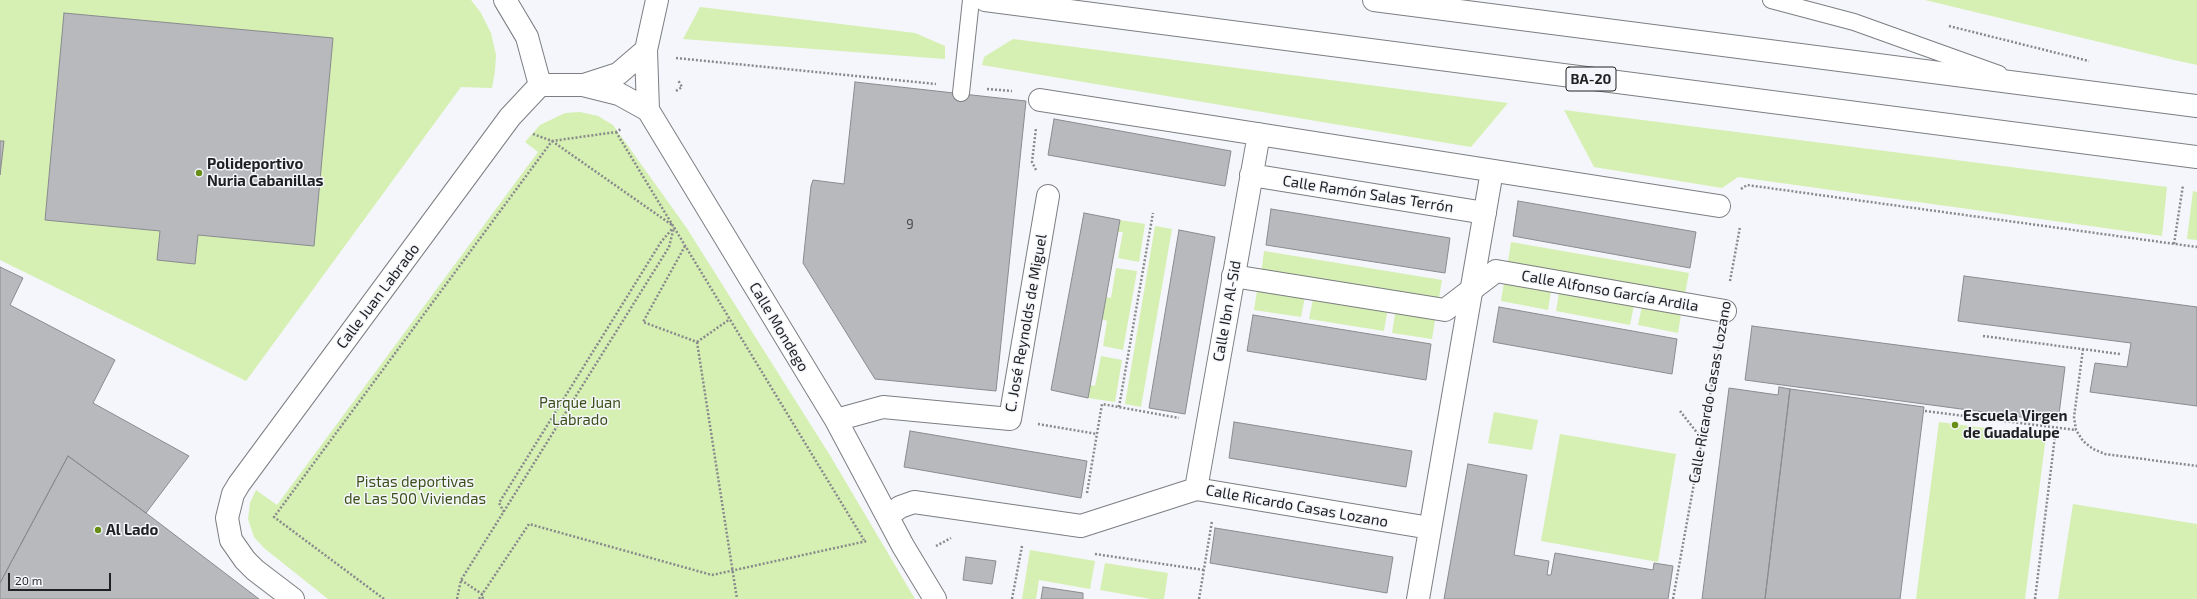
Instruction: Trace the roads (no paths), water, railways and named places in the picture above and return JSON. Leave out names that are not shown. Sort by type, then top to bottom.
[{"type":"main road","points":[[505,0],[526,37],[540,85],[583,85],[619,94],[648,110]]},
{"type":"main road","name":"Calle Mondego","points":[[657,0],[646,50],[648,110],[836,420],[903,546],[935,599]]},
{"type":"main road","name":"BA-20","points":[[985,0],[2192,157]]},
{"type":"main road","points":[[1374,0],[2197,106]]},
{"type":"main road","points":[[583,85],[618,74],[646,50]]},
{"type":"main road","name":"Calle Juan Labrado","points":[[292,599],[255,570],[245,560],[231,540],[227,518],[233,494],[510,118],[540,85]]},
{"type":"main road","points":[[1040,100],[1719,206]]},
{"type":"main road","name":"Calle Ibn Al-Sid","points":[[1196,489],[1258,134]]},
{"type":"main road","points":[[1418,599],[1492,171]]},
{"type":"main road","name":"Calle Ramón Salas Terrón","points":[[1251,175],[1485,213]]},
{"type":"main road","name":"C. José Reynolds de Miguel","points":[[836,420],[883,407],[1010,419],[1048,196]]},
{"type":"main road","name":"Calle Alfonso García Ardila","points":[[1471,290],[1496,271],[1725,311]]},
{"type":"main road","points":[[1233,276],[1445,310],[1471,290]]},
{"type":"main road","name":"Calle Ricardo Casas Lozano","points":[[888,516],[900,508],[914,502],[1081,526],[1196,489],[1430,528]]},
{"type":"lane","points":[[962,90],[971,0]]},
{"type":"lane","points":[[1771,0],[1854,22],[2024,83]]},
{"type":"place","name":"Polideportivo Nuria Cabanillas","points":[[199,173]]},
{"type":"place","name":"Escuela Virgen de Guadalupe","points":[[1955,425]]},
{"type":"place","name":"Al Lado","points":[[98,530]]},
{"type":"park label","name":"Parque Juan Labrado","points":[[580,412]]},
{"type":"park label","name":"Pistas deportivas de Las 500 Viviendas","points":[[415,490]]}]
